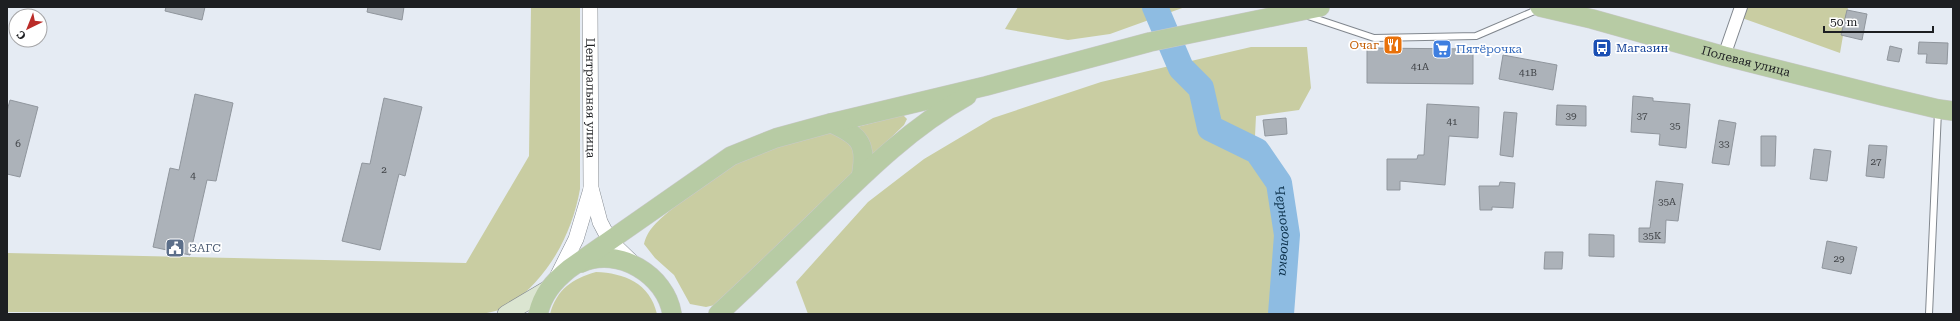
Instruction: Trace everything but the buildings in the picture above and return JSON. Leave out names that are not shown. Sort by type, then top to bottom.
[{"type":"main road","points":[[506,314],[610,241],[649,211],[731,156],[776,138],[831,122],[986,86],[1150,42],[1320,7]]},
{"type":"main road","name":"Полевая улица","points":[[1541,7],[1592,19],[1724,56],[1946,110]]},
{"type":"main road","points":[[718,314],[861,177],[911,134],[947,107],[986,86]]},
{"type":"main road","points":[[831,122],[850,131],[859,142],[864,160],[861,177]]},
{"type":"main road","points":[[538,314],[541,304],[557,279],[584,262],[602,259],[619,260],[635,265],[651,276],[663,291],[672,314]]},
{"type":"street","name":"Центральная улица","points":[[590,7],[591,188]]},
{"type":"street","points":[[1724,56],[1741,7]]},
{"type":"street","points":[[591,188],[600,222],[610,241],[635,265]]},
{"type":"street","points":[[557,279],[576,239],[591,188]]},
{"type":"lane","points":[[1295,11],[1374,38],[1382,38],[1476,36],[1541,7]]},
{"type":"lane","points":[[1929,314],[1946,110]]},
{"type":"green space","points":[[531,7],[580,7],[580,189],[571,223],[555,256],[534,284],[506,307],[482,314],[7,312],[7,253],[466,263],[529,156]]},
{"type":"green space","points":[[1018,7],[1185,7],[1110,34],[1068,40],[1005,29]]},
{"type":"green space","points":[[1748,7],[1848,7],[1840,53],[1742,18]]},
{"type":"green space","points":[[1251,47],[1307,47],[1311,88],[1299,110],[1256,116],[1255,136],[1269,152],[1268,174],[1277,233],[1275,267],[1269,314],[808,314],[796,282],[868,202],[924,159],[993,118],[1101,82]]},
{"type":"green space","points":[[903,115],[907,119],[904,125],[872,156],[857,127]]},
{"type":"green space","points":[[835,131],[849,144],[854,152],[856,163],[855,171],[719,304],[706,307],[690,304],[674,275],[655,258],[644,244],[652,228],[674,207],[728,168],[764,151]]},
{"type":"green space","points":[[596,272],[626,278],[642,287],[654,303],[657,314],[550,314],[557,298],[567,286],[580,278]]},
{"type":"waterway","name":"Черноголовка","points":[[1155,7],[1181,68],[1201,88],[1210,128],[1257,151],[1279,183],[1287,235],[1281,314]]},
{"type":"place","name":"Очаг","points":[[1393,45]]},
{"type":"place","name":"Магазин","points":[[1602,48]]},
{"type":"place","name":"Пятёрочка","points":[[1442,49]]},
{"type":"place","name":"ЗАГС","points":[[175,248]]}]
